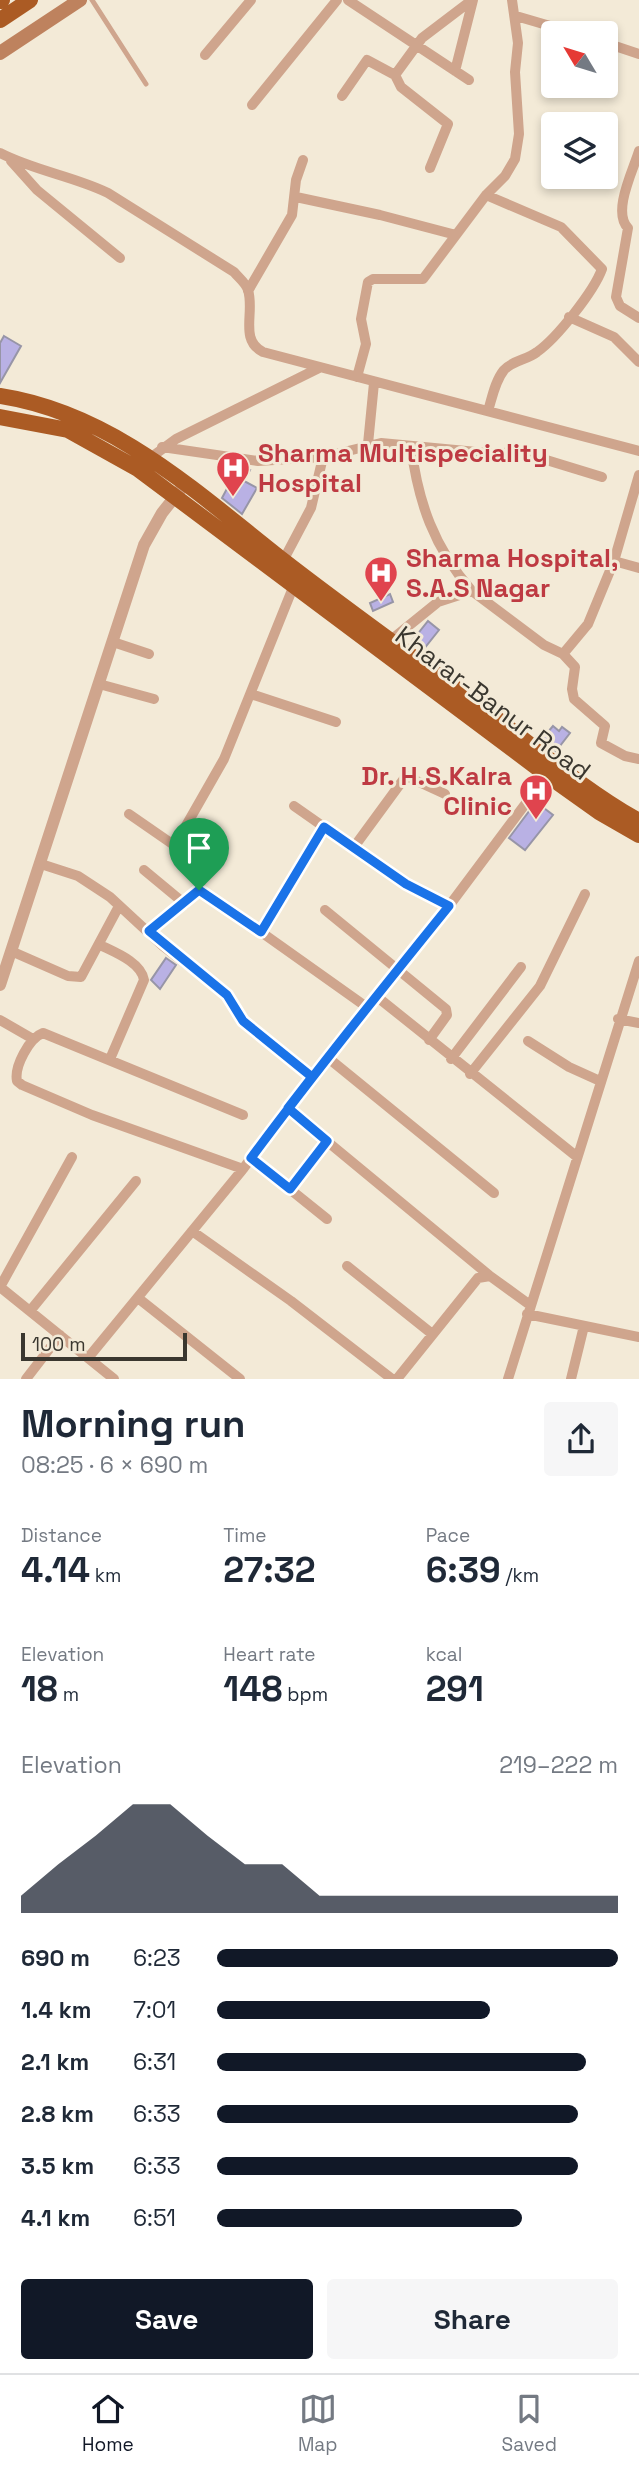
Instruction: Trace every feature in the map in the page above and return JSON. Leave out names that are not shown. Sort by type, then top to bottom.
[{"type":"highway","points":[[0,20],[30,0]]},
{"type":"highway","points":[[0,396],[50,407],[96,426],[150,458]]},
{"type":"highway","name":"Kharar-Banur Road","points":[[0,417],[68,430],[150,458],[180,489],[293,585],[598,813],[639,835]]},
{"type":"highway","points":[[180,489],[639,821]]},
{"type":"main road","points":[[0,53],[80,0]]},
{"type":"street","points":[[205,55],[251,0]]},
{"type":"street","points":[[252,105],[337,0]]},
{"type":"street","points":[[348,0],[469,80]]},
{"type":"street","points":[[395,75],[416,43],[472,0]]},
{"type":"street","points":[[455,71],[472,0]]},
{"type":"street","points":[[357,377],[366,344],[361,319],[368,282],[373,279],[423,279],[486,195],[505,176],[515,159],[520,110],[515,72],[518,43],[512,0]]},
{"type":"street","points":[[516,16],[541,23]]},
{"type":"street","points":[[618,47],[639,54]]},
{"type":"street","points":[[342,96],[367,60],[395,75],[401,87],[448,124],[430,168]]},
{"type":"street","points":[[4,155],[37,190],[120,258]]},
{"type":"street","points":[[4,155],[31,169],[93,185],[117,197],[234,272],[248,290]]},
{"type":"street","points":[[638,156],[622,211],[623,223],[639,235]]},
{"type":"street","points":[[303,160],[296,180],[292,215],[248,290],[250,340],[254,348],[319,369],[639,451]]},
{"type":"street","points":[[486,195],[561,227],[602,269],[620,275]]},
{"type":"street","points":[[296,197],[456,235]]},
{"type":"street","points":[[628,228],[617,302],[639,318]]},
{"type":"street","points":[[488,411],[502,372],[518,360],[539,351],[569,317],[602,269]]},
{"type":"street","points":[[569,317],[614,337],[639,362]]},
{"type":"street","points":[[150,458],[319,369]]},
{"type":"street","points":[[368,444],[374,383]]},
{"type":"street","points":[[150,458],[258,461],[323,457],[368,444],[498,454],[517,451],[602,477]]},
{"type":"street","points":[[411,446],[423,512],[441,551],[472,592],[544,645],[563,654],[575,667],[572,689],[574,699],[605,726],[601,743],[625,756],[639,759]]},
{"type":"street","points":[[283,561],[312,508],[323,457]]},
{"type":"street","points":[[563,654],[588,624],[614,561],[639,475]]},
{"type":"street","points":[[0,985],[144,545],[180,489]]},
{"type":"street","points":[[614,561],[639,568]]},
{"type":"street","points":[[175,845],[212,782],[251,694],[293,585]]},
{"type":"street","points":[[391,640],[438,602],[472,592]]},
{"type":"street","points":[[113,642],[149,654]]},
{"type":"street","points":[[99,684],[154,699]]},
{"type":"street","points":[[251,694],[336,722]]},
{"type":"street","points":[[88,1358],[243,1169],[327,1057],[449,906],[547,775]]},
{"type":"street","points":[[354,847],[406,776],[445,794]]},
{"type":"street","points":[[294,806],[406,884],[449,906]]},
{"type":"street","points":[[129,814],[207,868],[199,890],[149,931]]},
{"type":"street","points":[[261,932],[324,827]]},
{"type":"street","points":[[41,864],[78,876],[119,906],[227,995],[243,1021],[312,1077]]},
{"type":"street","points":[[144,870],[185,904]]},
{"type":"street","points":[[199,890],[368,1008]]},
{"type":"street","points":[[470,1074],[540,986],[585,894]]},
{"type":"street","points":[[11,951],[75,979],[81,977],[88,969],[119,906]]},
{"type":"street","points":[[325,910],[446,1009],[447,1015],[429,1040]]},
{"type":"street","points":[[100,945],[129,961],[143,974],[144,980],[110,1059]]},
{"type":"street","points":[[508,1379],[618,1019],[639,961]]},
{"type":"street","points":[[451,1059],[521,967]]},
{"type":"street","points":[[376,996],[451,1059],[576,1156]]},
{"type":"street","points":[[618,1019],[639,1023]]},
{"type":"street","points":[[0,1020],[33,1039]]},
{"type":"street","points":[[243,1115],[43,1032],[33,1039],[15,1074],[22,1085],[92,1115],[243,1169]]},
{"type":"street","points":[[528,1041],[569,1067],[600,1081]]},
{"type":"street","points":[[327,1057],[494,1193]]},
{"type":"street","points":[[288,1108],[528,1309],[584,1326],[639,1337]]},
{"type":"street","points":[[290,1189],[327,1141]]},
{"type":"street","points":[[72,1157],[0,1287],[114,1379]]},
{"type":"street","points":[[251,1158],[327,1219]]},
{"type":"street","points":[[30,1311],[136,1181]]},
{"type":"street","points":[[192,1231],[291,1301],[391,1379]]},
{"type":"street","points":[[347,1266],[431,1333]]},
{"type":"street","points":[[397,1379],[431,1333],[478,1278],[491,1276]]},
{"type":"street","points":[[138,1298],[240,1379]]},
{"type":"street","points":[[571,1379],[584,1326]]},
{"type":"street","points":[[26,1379],[60,1335]]},
{"type":"lane","points":[[92,0],[146,84]]},
{"type":"building","points":[[4,336],[21,346],[0,383],[0,343]]},
{"type":"building","points":[[239,466],[250,470],[244,481],[257,488],[242,514],[222,498]]},
{"type":"building","points":[[390,594],[393,602],[373,611],[370,603]]},
{"type":"building","points":[[428,621],[439,630],[423,650],[412,641]]},
{"type":"building","points":[[553,726],[559,731],[562,727],[570,733],[556,751],[541,740]]},
{"type":"building","points":[[536,802],[553,815],[525,850],[509,838]]},
{"type":"building","points":[[166,958],[176,965],[160,989],[151,980]]},
{"type":"place","name":"Sharma Multispeciality Hospital","points":[[233,498]]},
{"type":"place","name":"Sharma Hospital, S.A.S Nagar","points":[[381,603]]},
{"type":"place","name":"Dr. H.S.Kalra Clinic","points":[[536,821]]},
{"type":"route","points":[[199,890],[149,931],[163,946],[232,999],[243,1021],[312,1077],[288,1108],[327,1141],[290,1189],[251,1158],[288,1108],[312,1077],[449,906],[406,884],[324,827],[261,932],[199,890]]}]
